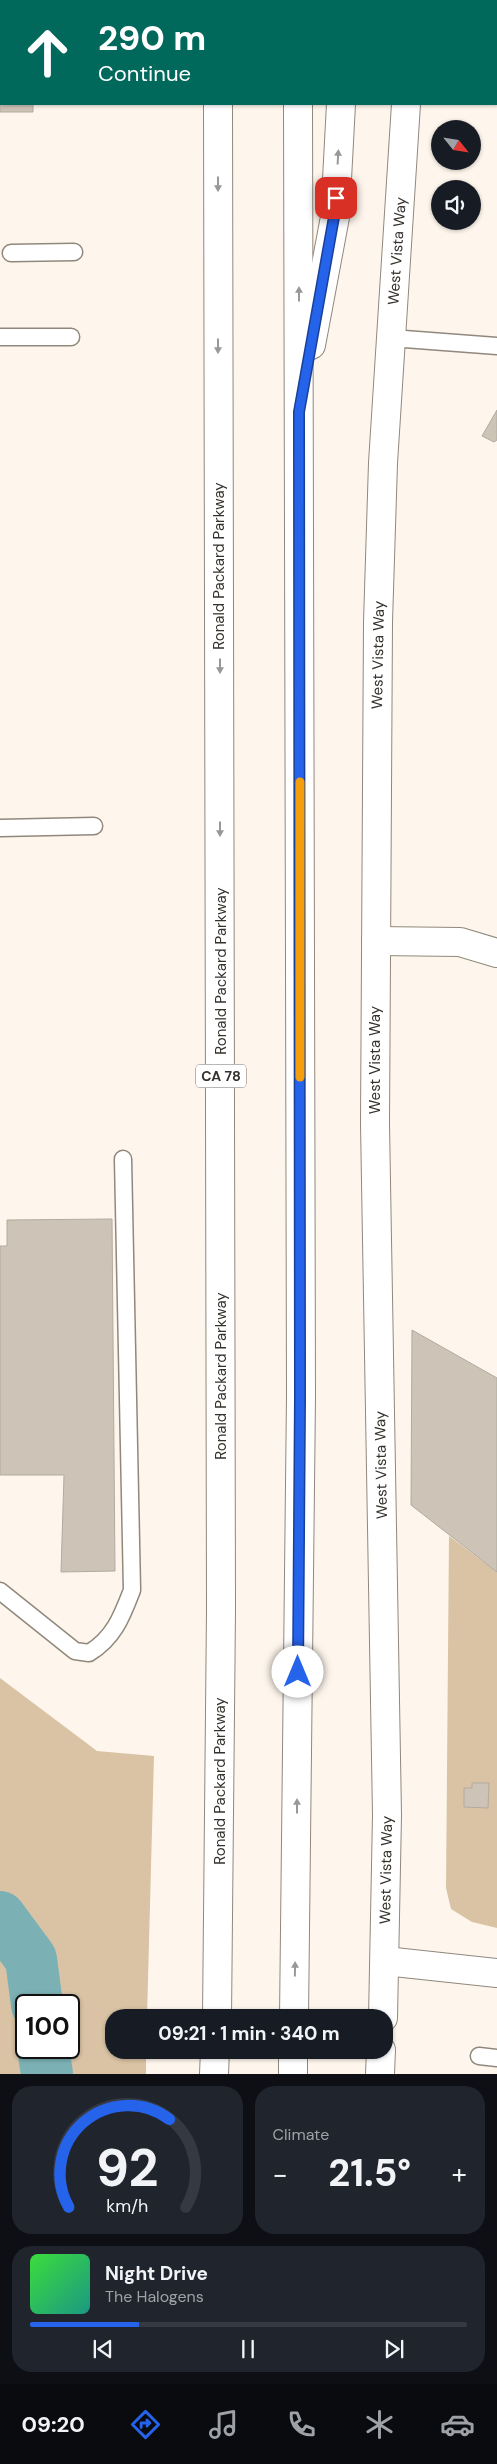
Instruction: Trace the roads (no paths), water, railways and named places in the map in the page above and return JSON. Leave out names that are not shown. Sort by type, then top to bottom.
[{"type":"main road","name":"Ronald Packard Parkway","points":[[216,105],[218,135],[221,1610],[217,2009]]},
{"type":"main road","points":[[294,2009],[300,1406],[298,105]]},
{"type":"main road","points":[[299,412],[334,217],[341,105]]},
{"type":"main road","name":"West Vista Way","points":[[382,2009],[387,1815],[375,1124],[378,612],[383,463],[406,105]]},
{"type":"main road","points":[[376,941],[460,942],[497,954]]},
{"type":"main road","points":[[385,1961],[497,1974]]},
{"type":"main road","points":[[214,2074],[215,2059]]},
{"type":"main road","points":[[293,2074],[294,2059]]},
{"type":"main road","points":[[380,2074],[381,2059]]},
{"type":"lane","points":[[11,253],[74,252]]},
{"type":"lane","points":[[0,338],[71,337]]},
{"type":"lane","points":[[391,338],[497,346]]},
{"type":"lane","points":[[0,828],[94,826]]},
{"type":"lane","points":[[0,1592],[75,1650],[88,1653],[102,1645],[120,1622],[132,1590],[123,1159]]},
{"type":"lane","points":[[479,2056],[497,2058]]},
{"type":"waterway","points":[[0,1917],[31,1959],[36,1994]]},
{"type":"waterway","points":[[45,2059],[47,2074]]}]
